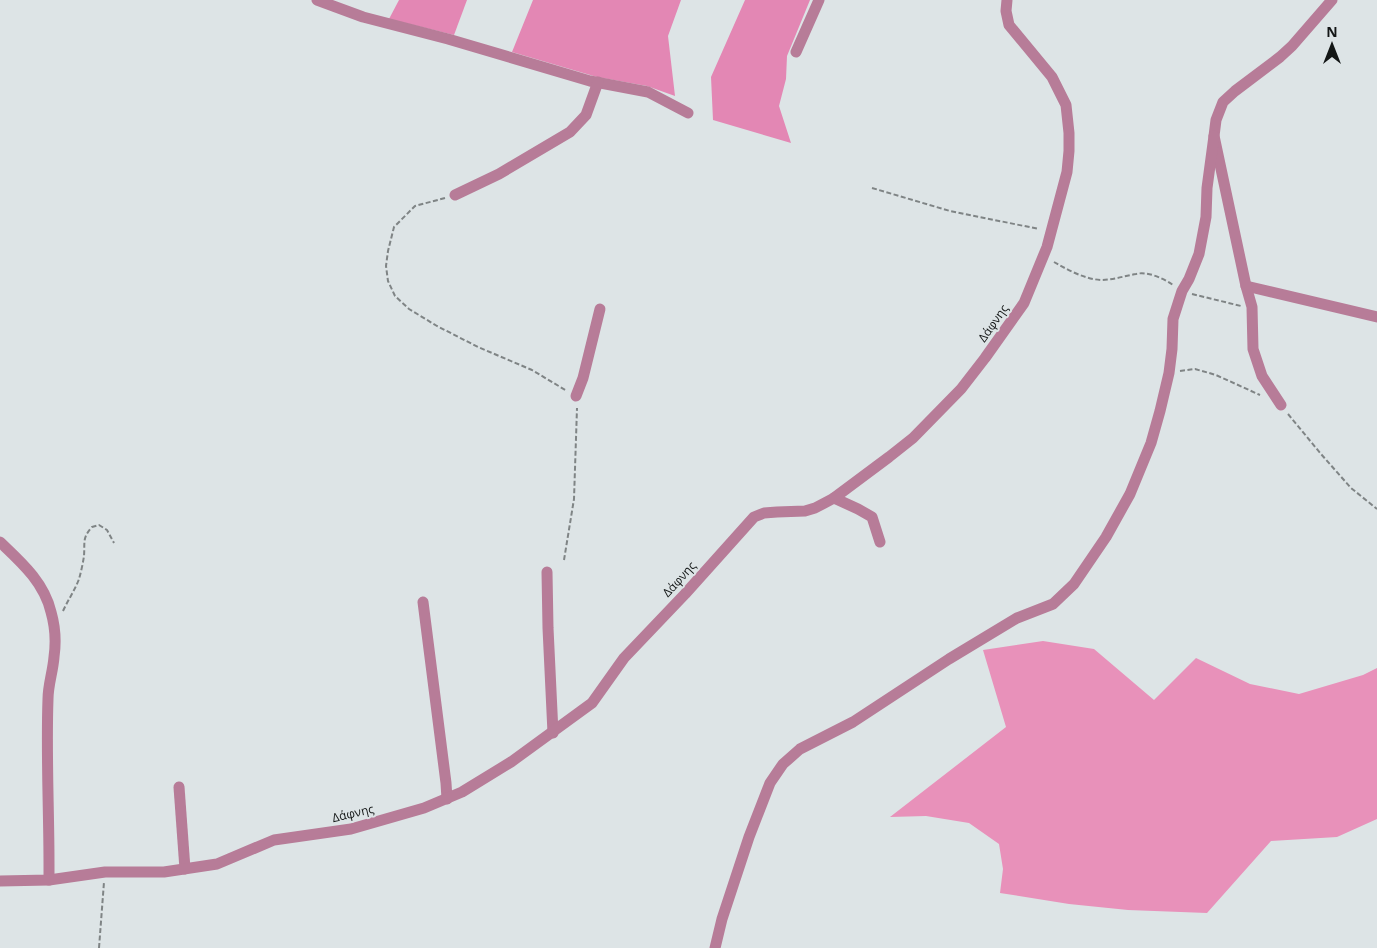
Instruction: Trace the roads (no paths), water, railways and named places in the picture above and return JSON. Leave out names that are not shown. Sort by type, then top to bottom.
[{"type":"street","points":[[317,0],[363,17],[598,82],[648,92],[688,113]]},
{"type":"street","points":[[796,52],[819,0]]},
{"type":"street","name":"Δάφνης","points":[[0,881],[49,880],[105,872],[164,872],[217,864],[274,840],[351,829],[424,808],[462,792],[511,762],[592,703],[624,658],[754,517],[777,512],[805,511],[815,508],[834,498],[913,438],[961,389],[1024,303],[1047,247],[1067,172],[1069,133],[1066,105],[1052,77],[1009,25],[1006,11],[1007,0]]},
{"type":"street","points":[[715,948],[722,919],[749,838],[770,783],[783,764],[800,749],[853,722],[1009,622],[1054,604],[1074,584],[1106,537],[1130,494],[1151,443],[1169,373],[1173,319],[1182,291],[1199,254],[1206,217],[1207,188],[1216,120],[1223,102],[1234,91],[1292,46],[1332,0]]},
{"type":"street","points":[[455,195],[499,174],[570,132],[586,114],[598,82]]},
{"type":"street","points":[[1214,136],[1252,307],[1253,349],[1262,376],[1281,405]]},
{"type":"street","points":[[1246,286],[1377,316]]},
{"type":"street","points":[[576,396],[583,378],[600,309]]},
{"type":"street","points":[[834,498],[872,518],[880,542]]},
{"type":"street","points":[[0,542],[25,565],[40,586],[51,611],[55,629],[55,656],[48,692],[46,743],[49,880]]},
{"type":"street","points":[[546,572],[553,732]]},
{"type":"street","points":[[423,602],[446,783],[446,799]]},
{"type":"street","points":[[179,787],[185,869]]}]
